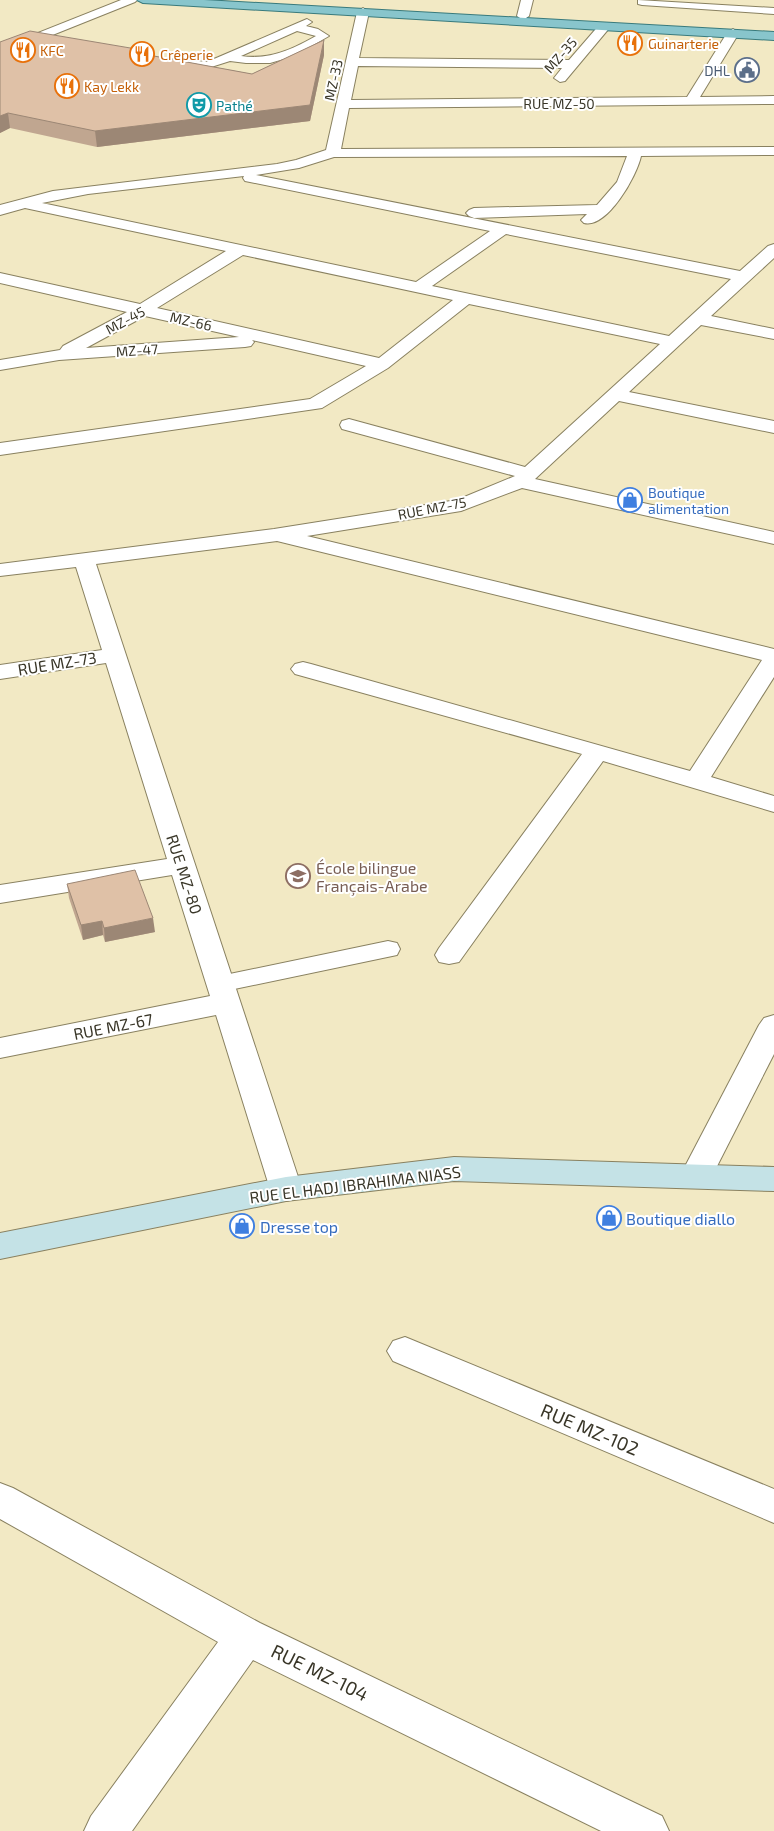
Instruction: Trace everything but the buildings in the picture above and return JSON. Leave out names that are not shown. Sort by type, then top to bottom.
[{"type":"main road","points":[[143,0],[774,36]]},
{"type":"main road","points":[[245,0],[774,30]]},
{"type":"street","points":[[0,52],[131,0]]},
{"type":"street","points":[[523,16],[527,0]]},
{"type":"street","name":"MZ-33","points":[[333,153],[363,12]]},
{"type":"street","name":"MZ-35","points":[[537,103],[605,26]]},
{"type":"street","points":[[690,102],[733,33]]},
{"type":"street","points":[[352,62],[572,64]]},
{"type":"street","name":"RUE MZ-50","points":[[344,104],[774,100]]},
{"type":"street","points":[[563,241],[602,208],[629,178],[635,151]]},
{"type":"street","points":[[0,210],[21,203],[88,190],[299,164],[333,153],[774,151]]},
{"type":"street","points":[[227,174],[744,277]]},
{"type":"street","points":[[0,199],[673,342]]},
{"type":"street","points":[[429,214],[602,208]]},
{"type":"street","points":[[418,288],[503,229]]},
{"type":"street","name":"RUE MZ-75","points":[[0,570],[274,534],[461,505],[525,478],[774,249]]},
{"type":"street","name":"MZ-45","points":[[59,355],[143,310],[240,250]]},
{"type":"street","name":"MZ-66","points":[[0,278],[382,364]]},
{"type":"street","points":[[0,449],[316,404],[382,364],[466,298]]},
{"type":"street","points":[[698,319],[774,334]]},
{"type":"street","name":"MZ-47","points":[[0,365],[59,355],[275,340]]},
{"type":"street","points":[[616,395],[774,427]]},
{"type":"street","points":[[349,425],[525,478],[774,538]]},
{"type":"street","points":[[274,534],[774,658],[696,780]]},
{"type":"street","name":"RUE MZ-80","points":[[84,559],[286,1189]]},
{"type":"street","name":"RUE MZ-73","points":[[0,672],[115,655]]},
{"type":"street","points":[[303,670],[597,751],[774,804]]},
{"type":"street","points":[[449,955],[597,751]]},
{"type":"street","points":[[0,894],[182,865]]},
{"type":"street","name":"RUE MZ-67","points":[[0,1048],[223,994]]},
{"type":"street","points":[[696,1176],[774,1025]]},
{"type":"street","name":"RUE EL HADJ IBRAHIMA NIASS","points":[[0,1246],[286,1189],[454,1169],[774,1180]]},
{"type":"street","name":"RUE MZ-102","points":[[405,1352],[774,1506]]},
{"type":"street","name":"RUE MZ-104","points":[[0,1500],[246,1636],[647,1831]]},
{"type":"street","points":[[106,1831],[246,1636]]},
{"type":"lane","points":[[638,22],[642,1],[774,11]]},
{"type":"lane","points":[[165,60],[191,65],[208,65],[230,58],[307,22]]},
{"type":"lane","points":[[230,58],[248,60],[280,59],[324,36],[314,31],[294,27]]},
{"type":"lane","points":[[223,994],[388,949]]},
{"type":"place","name":"Guinarterie","points":[[630,43]]},
{"type":"place","name":"KFC","points":[[23,50]]},
{"type":"place","name":"Crêperie","points":[[142,54]]},
{"type":"place","name":"DHL","points":[[747,70]]},
{"type":"place","name":"Kay Lekk","points":[[67,86]]},
{"type":"place","name":"Pathé","points":[[199,105]]},
{"type":"place","name":"Boutique alimentation","points":[[630,500]]},
{"type":"place","name":"École bilingue Français-Arabe","points":[[298,876]]},
{"type":"place","name":"Boutique diallo","points":[[609,1218]]},
{"type":"place","name":"Dresse top","points":[[242,1226]]}]
